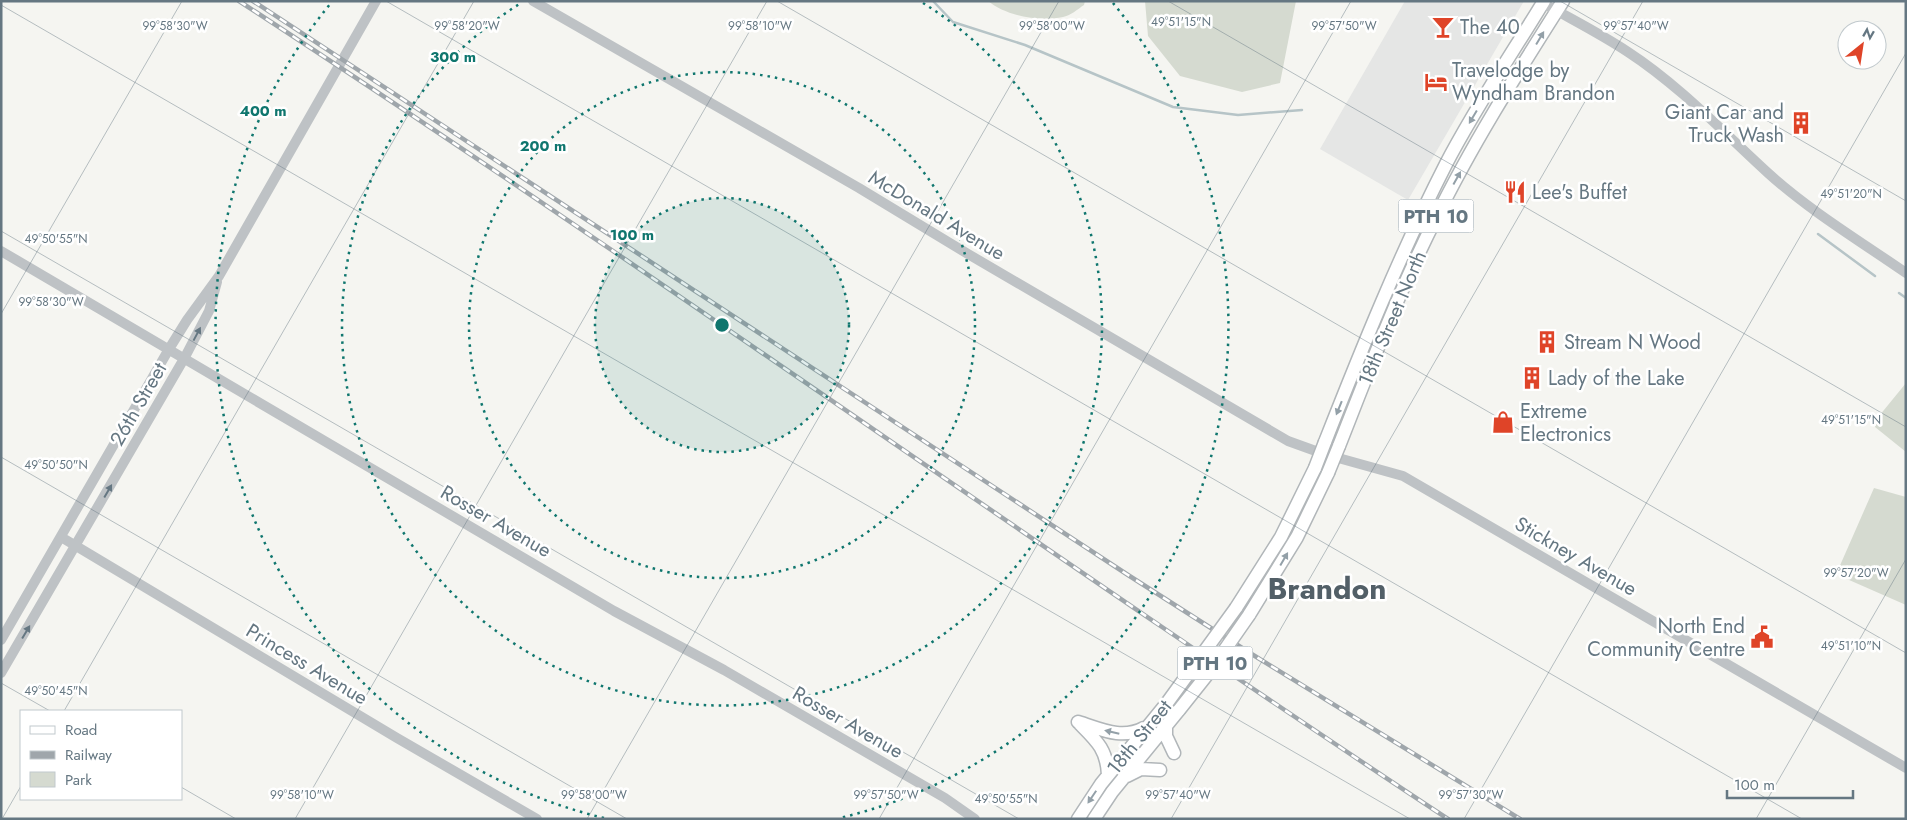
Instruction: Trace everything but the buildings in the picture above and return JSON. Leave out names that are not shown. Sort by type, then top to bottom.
[{"type":"main road","name":"18th Street North","points":[[1236,608],[1281,537],[1325,448],[1397,267],[1443,170],[1466,128],[1543,2]]},
{"type":"main road","name":"18th Street North","points":[[1249,615],[1297,537],[1328,473],[1391,317],[1436,218],[1478,141],[1560,6]]},
{"type":"main road","name":"18th Street","points":[[1078,819],[1108,775],[1167,703],[1236,608]]},
{"type":"main road","name":"18th Street","points":[[1094,819],[1124,777],[1210,671],[1249,615]]},
{"type":"main road","points":[[1108,775],[1105,754],[1094,738],[1078,722],[1116,734],[1131,734],[1146,727]]},
{"type":"main road","points":[[1166,726],[1167,740],[1174,753]]},
{"type":"main road","points":[[1124,777],[1141,769],[1160,770]]},
{"type":"street","name":"26th Street","points":[[1,640],[169,349],[187,320],[219,276],[376,1]]},
{"type":"street","name":"McDonald Avenue","points":[[533,1],[859,188],[1288,441],[1325,448]]},
{"type":"street","points":[[1543,2],[1560,6],[1628,52],[1674,87],[1724,130],[1770,174],[1818,212],[1906,273]]},
{"type":"street","name":"Rosser Avenue","points":[[1,251],[614,611],[724,670],[944,798],[975,819]]},
{"type":"street","name":"26th Street","points":[[1,673],[184,357],[209,311],[219,276]]},
{"type":"street","name":"Stickney Avenue","points":[[1325,448],[1403,476],[1906,768]]},
{"type":"street","name":"Princess Avenue","points":[[61,537],[339,704],[537,819]]},
{"type":"shaded area","points":[[1405,1],[1524,1],[1408,200],[1320,149]]},
{"type":"green space","points":[[988,1],[1085,1],[1084,5],[1068,15],[1044,19],[1004,11]]},
{"type":"green space","points":[[1145,1],[1296,1],[1280,83],[1242,92],[1180,76],[1148,36]]},
{"type":"green space","points":[[1906,383],[1906,452],[1875,427],[1875,421]]},
{"type":"green space","points":[[1874,488],[1906,497],[1906,605],[1840,576],[1838,570]]},
{"type":"waterway","points":[[933,1],[953,22],[1025,45],[1173,107],[1238,115],[1302,110]]},
{"type":"waterway","points":[[1818,234],[1875,276]]},
{"type":"waterway","points":[[1899,293],[1906,298]]},
{"type":"railway","points":[[239,1],[543,203],[1145,616],[1448,819]]},
{"type":"railway","points":[[253,1],[1128,575],[1250,653],[1520,819]]},
{"type":"place","name":"The 40","points":[[1443,27]]},
{"type":"place","name":"Travelodge by Wyndham Brandon","points":[[1436,82]]},
{"type":"place","name":"Giant Car and Truck Wash","points":[[1801,123]]},
{"type":"place","name":"Lee's Buffet","points":[[1515,192]]},
{"type":"place","name":"Stream N Wood","points":[[1547,342]]},
{"type":"place","name":"Lady of the Lake","points":[[1532,378]]},
{"type":"place","name":"Extreme Electronics","points":[[1503,422]]},
{"type":"place","name":"North End Community Centre","points":[[1762,637]]},
{"type":"district","name":"Brandon","points":[[1327,589]]}]
